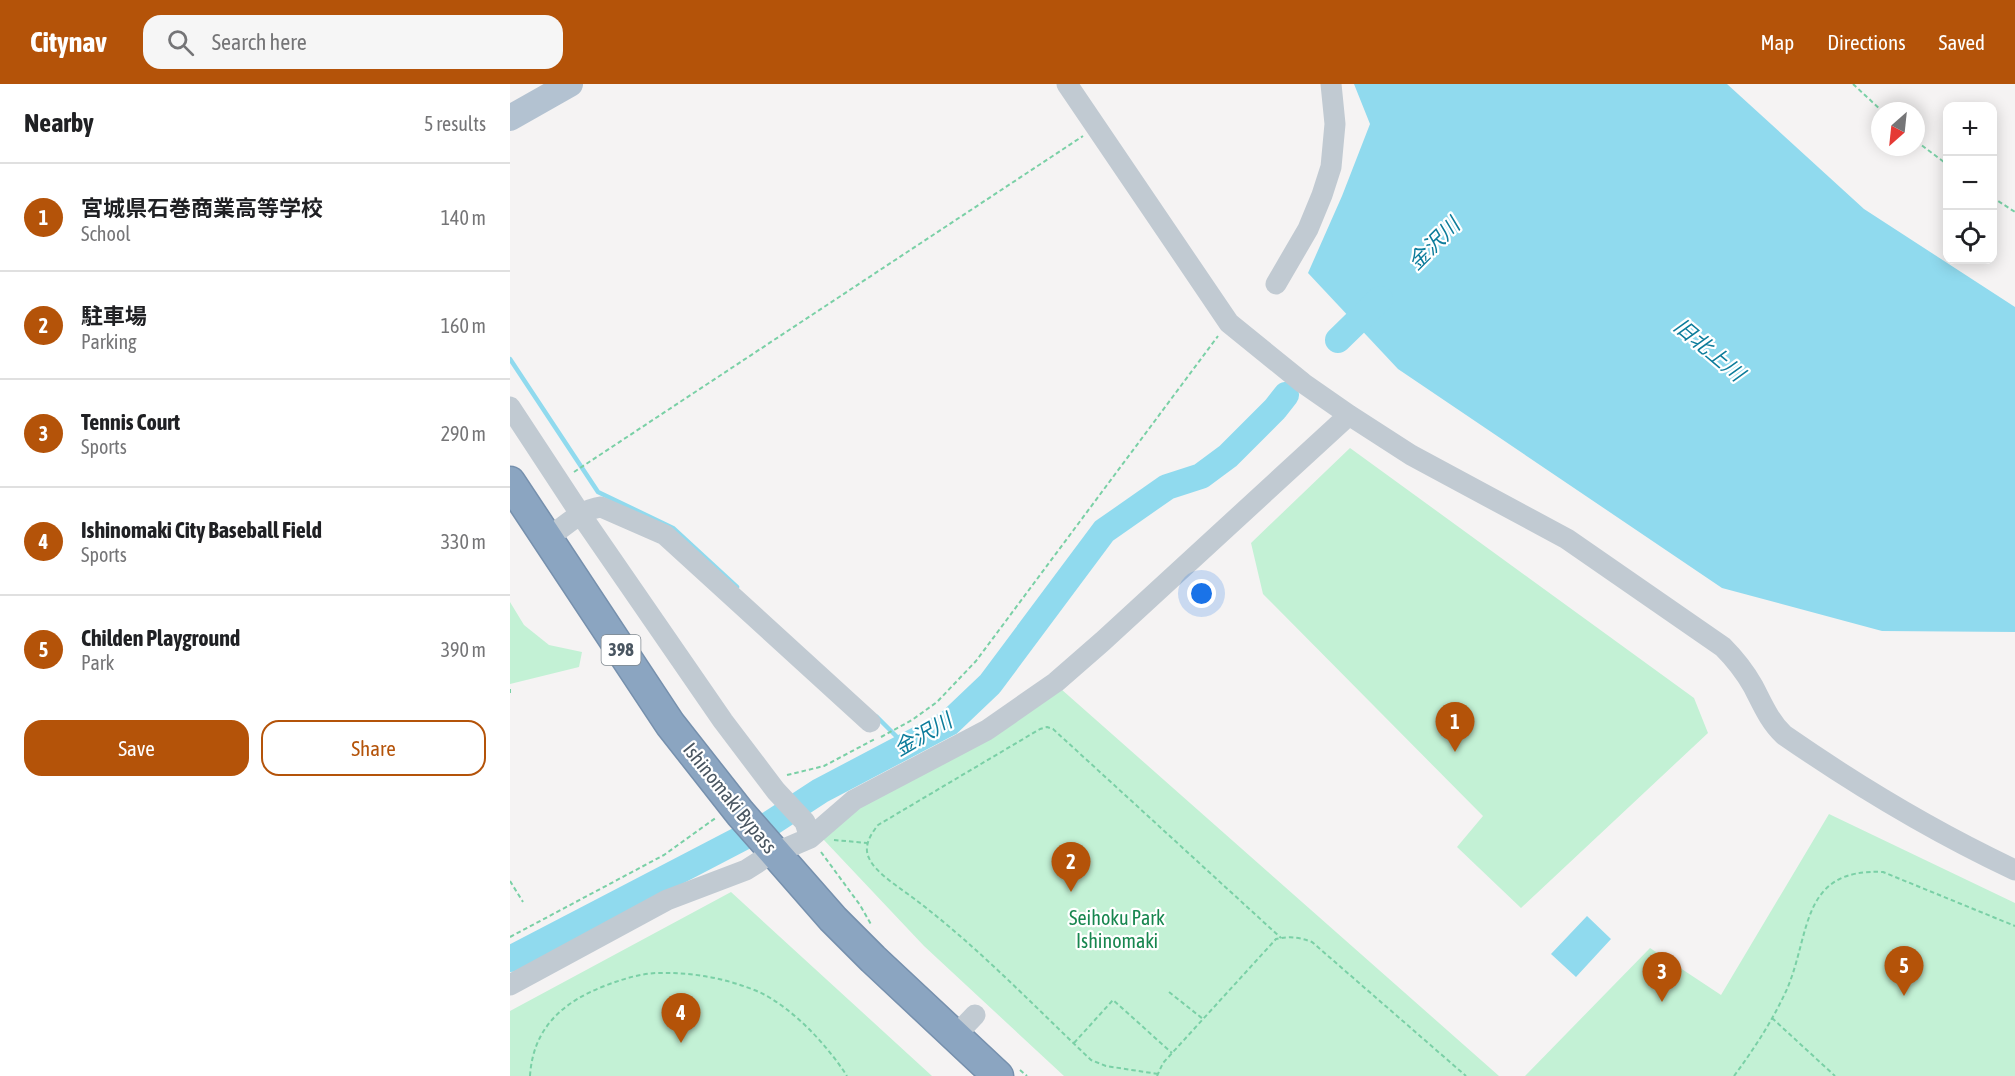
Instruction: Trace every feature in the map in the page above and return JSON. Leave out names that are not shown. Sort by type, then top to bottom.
[{"type":"highway","name":"Ishinomaki Bypass","points":[[510,482],[730,814],[833,919],[965,1026],[998,1076]]},
{"type":"main road","points":[[510,118],[570,84]]},
{"type":"street","points":[[1067,84],[1232,326],[1303,383],[1411,456],[1567,539],[1724,647],[1752,684],[1769,719],[1784,735],[1894,808],[2015,870]]},
{"type":"street","points":[[1276,284],[1308,229],[1322,195],[1330,167],[1335,124],[1331,84]]},
{"type":"street","points":[[510,407],[581,515],[723,721],[807,830]]},
{"type":"street","points":[[510,985],[667,900],[746,870],[767,853],[854,800],[987,730],[1056,682],[1349,415]]},
{"type":"street","points":[[547,539],[581,515],[601,507],[665,536],[870,722]]},
{"type":"path","points":[[1853,84],[1872,102]]},
{"type":"path","points":[[559,482],[1096,127]]},
{"type":"path","points":[[1925,148],[1943,162]]},
{"type":"path","points":[[1997,200],[2015,212]]},
{"type":"path","points":[[772,785],[824,766],[912,720],[937,702],[976,661],[1218,336],[1232,326]]},
{"type":"path","points":[[1281,938],[1053,729],[1047,727],[878,825],[867,843],[868,857],[874,867],[957,934],[1091,1060],[1106,1066],[1157,1075],[1163,1063],[1276,939],[1300,937],[1312,942],[1466,1076]]},
{"type":"path","points":[[510,937],[664,855],[730,814]]},
{"type":"path","points":[[807,830],[867,843]]},
{"type":"path","points":[[807,830],[876,931]]},
{"type":"path","points":[[1734,1076],[1752,1052],[1787,989],[1798,960],[1811,908],[1818,896],[1847,874],[1863,871],[1882,872],[2015,926]]},
{"type":"path","points":[[510,881],[523,902]]},
{"type":"path","points":[[530,1076],[537,1044],[549,1022],[567,1004],[593,990],[624,978],[654,973],[710,977],[729,981],[761,993],[788,1011],[831,1051],[848,1076]]},
{"type":"path","points":[[1169,992],[1203,1019]]},
{"type":"path","points":[[1073,1043],[1113,1000],[1172,1053]]},
{"type":"path","points":[[1772,1018],[1835,1076]]},
{"type":"path","points":[[1143,1076],[1147,1072]]},
{"type":"green space","points":[[1350,448],[1694,698],[1708,733],[1521,908],[1457,847],[1483,816],[1263,594],[1251,543]]},
{"type":"green space","points":[[510,602],[524,625],[549,645],[582,652],[579,667],[510,684]]},
{"type":"green space","name":"Seihoku Park Ishinomaki","points":[[1061,689],[1499,1076],[1064,1076],[924,946],[823,839],[857,808]]},
{"type":"green space","points":[[1829,814],[2015,903],[2015,1076],[1525,1076],[1650,948],[1721,995]]},
{"type":"green space","points":[[731,892],[932,1076],[510,1076],[510,1011]]},
{"type":"water","name":"旧北上川","points":[[1354,84],[1727,84],[1864,209],[1943,260],[1943,264],[1949,264],[2015,307],[2015,632],[1882,631],[1722,588],[1398,369],[1308,273],[1342,196],[1370,124]]},
{"type":"water","points":[[1587,916],[1611,939],[1576,977],[1551,954]]},
{"type":"waterway","name":"金沢川","points":[[1338,340],[1380,299]]},
{"type":"waterway","points":[[510,359],[598,492],[673,528],[737,587]]},
{"type":"waterway","name":"金沢川","points":[[510,959],[771,823],[820,791],[949,723],[990,684],[1104,531],[1167,487],[1201,476],[1228,456],[1286,395]]},
{"type":"waterway","points":[[877,717],[904,746]]},
{"type":"place","name":"宮城県石巻商業高等学校","points":[[1455,752]]},
{"type":"place","name":"駐車場","points":[[1071,892]]},
{"type":"place","name":"Childen Playground","points":[[1904,996]]},
{"type":"place","name":"Tennis Court","points":[[1662,1002]]},
{"type":"place","name":"Ishinomaki City Baseball Field","points":[[681,1043]]}]
